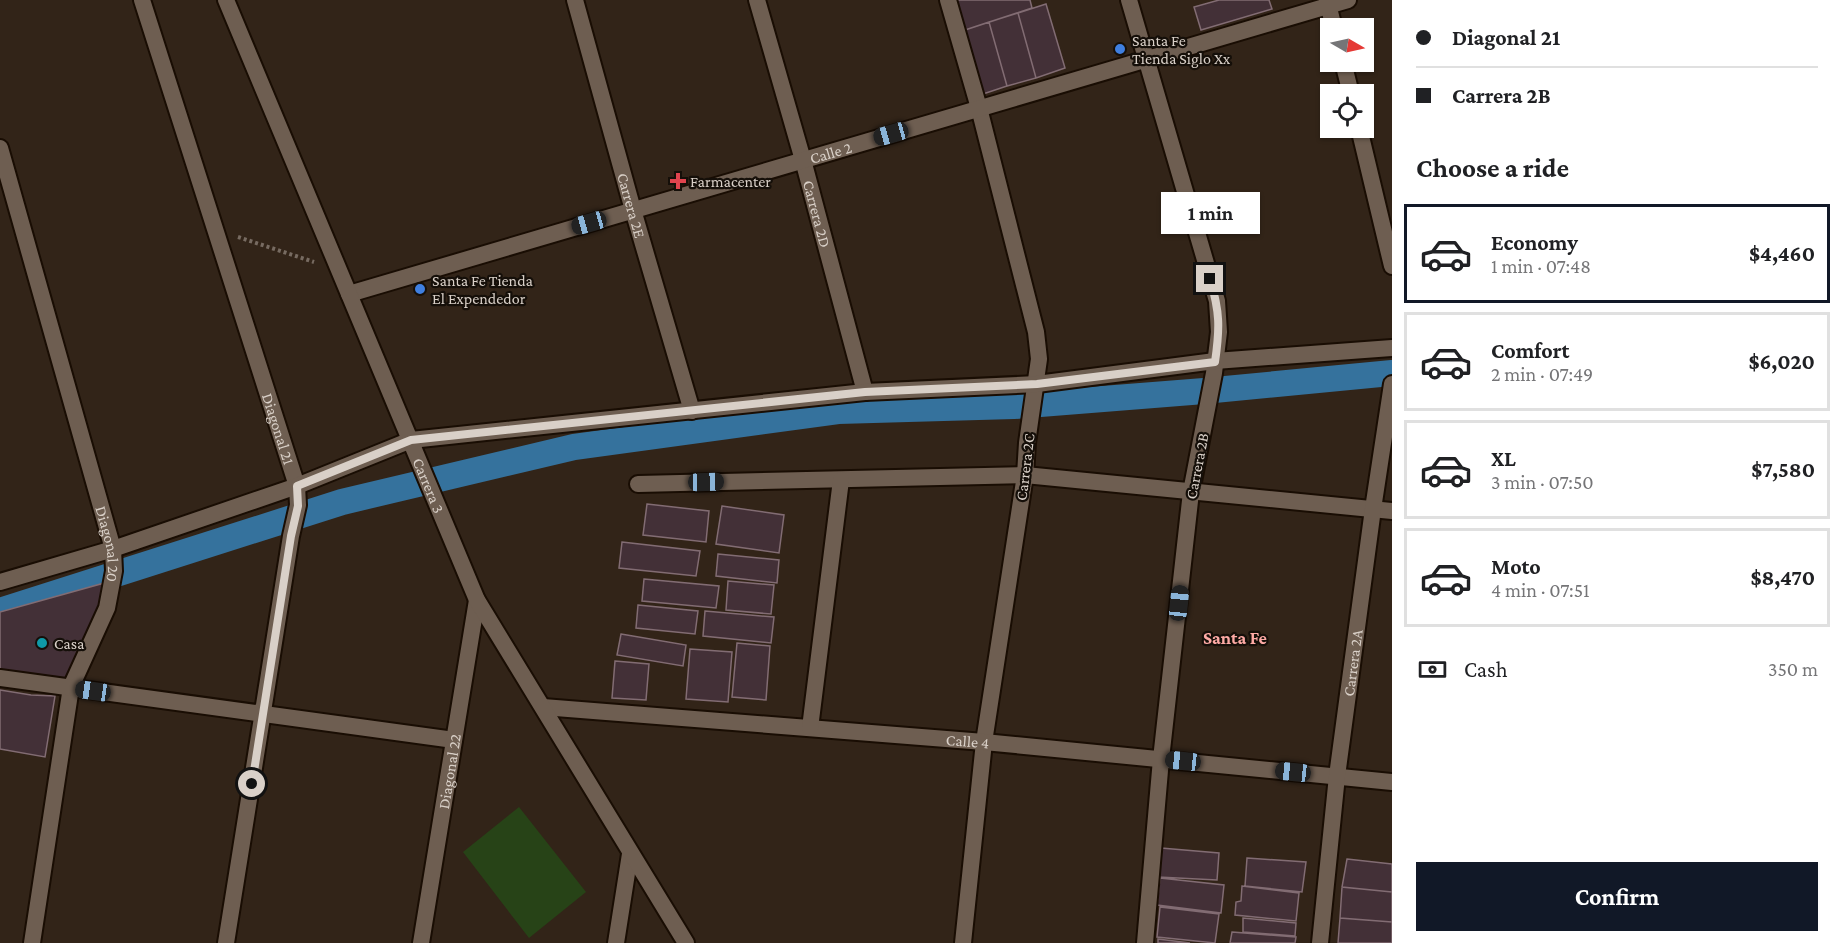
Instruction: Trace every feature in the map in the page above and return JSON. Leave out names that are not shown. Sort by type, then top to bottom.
[{"type":"street","name":"Diagonal 21","points":[[142,0],[297,486],[298,506],[291,536],[226,943]]},
{"type":"street","name":"Carrera 3","points":[[226,0],[477,600],[686,943]]},
{"type":"street","name":"Carrera 2E","points":[[575,0],[692,411]]},
{"type":"street","name":"Carrera 2D","points":[[758,0],[865,392]]},
{"type":"street","name":"Carrera 2C","points":[[948,0],[980,108],[1036,332],[1040,359],[1027,443],[1025,475],[984,741],[963,943]]},
{"type":"street","name":"Carrera 2B","points":[[1129,0],[1217,301],[1219,332],[1207,414],[1191,492],[1161,759],[1145,943]]},
{"type":"street","name":"Calle 2","points":[[349,294],[1146,59],[1328,3],[1348,0]]},
{"type":"street","points":[[1328,3],[1332,18]]},
{"type":"street","points":[[1361,138],[1392,266]]},
{"type":"street","name":"Diagonal 20","points":[[0,148],[113,549],[114,572],[107,608],[71,687],[32,943]]},
{"type":"street","points":[[0,582],[113,549],[297,486],[411,440],[865,392],[1036,389],[1392,348]]},
{"type":"street","name":"Carrera 2A","points":[[1320,943],[1337,776],[1390,392]]},
{"type":"street","points":[[638,484],[1025,475],[1392,511]]},
{"type":"street","points":[[810,728],[841,480]]},
{"type":"street","name":"Diagonal 22","points":[[421,943],[477,600]]},
{"type":"street","points":[[0,678],[454,740]]},
{"type":"street","name":"Calle 4","points":[[543,706],[984,741],[1392,782]]},
{"type":"street","points":[[616,943],[630,854]]},
{"type":"path","points":[[228,233],[316,262]]},
{"type":"green space","points":[[519,807],[586,892],[529,938],[463,852]]},
{"type":"building","points":[[954,0],[1030,0],[1032,8],[959,32]]},
{"type":"building","points":[[1219,0],[1269,0],[1272,9],[1201,30],[1194,7]]},
{"type":"building","points":[[1046,4],[1065,68],[1036,78],[1018,13]]},
{"type":"building","points":[[1018,13],[1036,78],[1007,86],[989,22]]},
{"type":"building","points":[[989,22],[1007,86],[977,96],[959,32]]},
{"type":"building","points":[[647,504],[709,511],[706,542],[643,535]]},
{"type":"building","points":[[722,506],[784,515],[779,553],[716,544]]},
{"type":"building","points":[[622,542],[700,551],[696,576],[619,568]]},
{"type":"building","points":[[718,554],[779,560],[777,583],[716,576]]},
{"type":"building","points":[[644,579],[719,586],[716,608],[642,601]]},
{"type":"building","points":[[728,581],[774,585],[771,614],[726,610]]},
{"type":"building","name":"Casa","points":[[108,582],[67,685],[0,675],[0,612]]},
{"type":"building","points":[[638,605],[698,611],[695,634],[636,628]]},
{"type":"building","points":[[705,611],[774,617],[771,643],[703,636]]},
{"type":"building","points":[[621,634],[686,645],[683,666],[617,655]]},
{"type":"building","points":[[737,643],[770,646],[766,700],[732,697]]},
{"type":"building","points":[[690,649],[732,652],[728,702],[686,699]]},
{"type":"building","points":[[615,661],[649,664],[646,700],[612,698]]},
{"type":"building","name":"Casa","points":[[0,690],[55,696],[45,757],[0,749]]},
{"type":"building","points":[[1161,848],[1219,853],[1217,880],[1158,877]]},
{"type":"building","points":[[1247,858],[1306,862],[1302,892],[1245,886]]},
{"type":"building","points":[[1347,859],[1392,864],[1392,892],[1342,887]]},
{"type":"building","points":[[1160,878],[1224,885],[1221,913],[1157,905]]},
{"type":"building","points":[[1242,886],[1299,893],[1296,921],[1235,915],[1236,902],[1241,901]]},
{"type":"building","points":[[1342,887],[1392,892],[1392,922],[1340,918]]},
{"type":"building","points":[[1160,907],[1219,914],[1215,943],[1157,937]]},
{"type":"building","points":[[1243,918],[1296,923],[1295,936],[1243,932]]},
{"type":"building","points":[[1340,918],[1392,922],[1392,943],[1338,943]]},
{"type":"building","points":[[1232,932],[1296,937],[1295,943],[1230,943]]},
{"type":"building","points":[[1158,939],[1190,943],[1158,943]]},
{"type":"waterway","points":[[0,611],[342,502],[574,447],[838,411],[1014,406],[1392,373]]},
{"type":"place","name":"Santa Fe Tienda Siglo Xx","points":[[1120,49]]},
{"type":"place","name":"Farmacenter","points":[[678,181]]},
{"type":"place","name":"Santa Fe Tienda El Expendedor","points":[[420,289]]},
{"type":"place","name":"Casa","points":[[42,643]]},
{"type":"district","name":"Santa Fe","points":[[1235,638]]},
{"type":"route","points":[[252,784],[291,536],[298,506],[297,486],[411,440],[865,392],[1037,384],[1215,362],[1219,332],[1217,301],[1210,279]]}]
